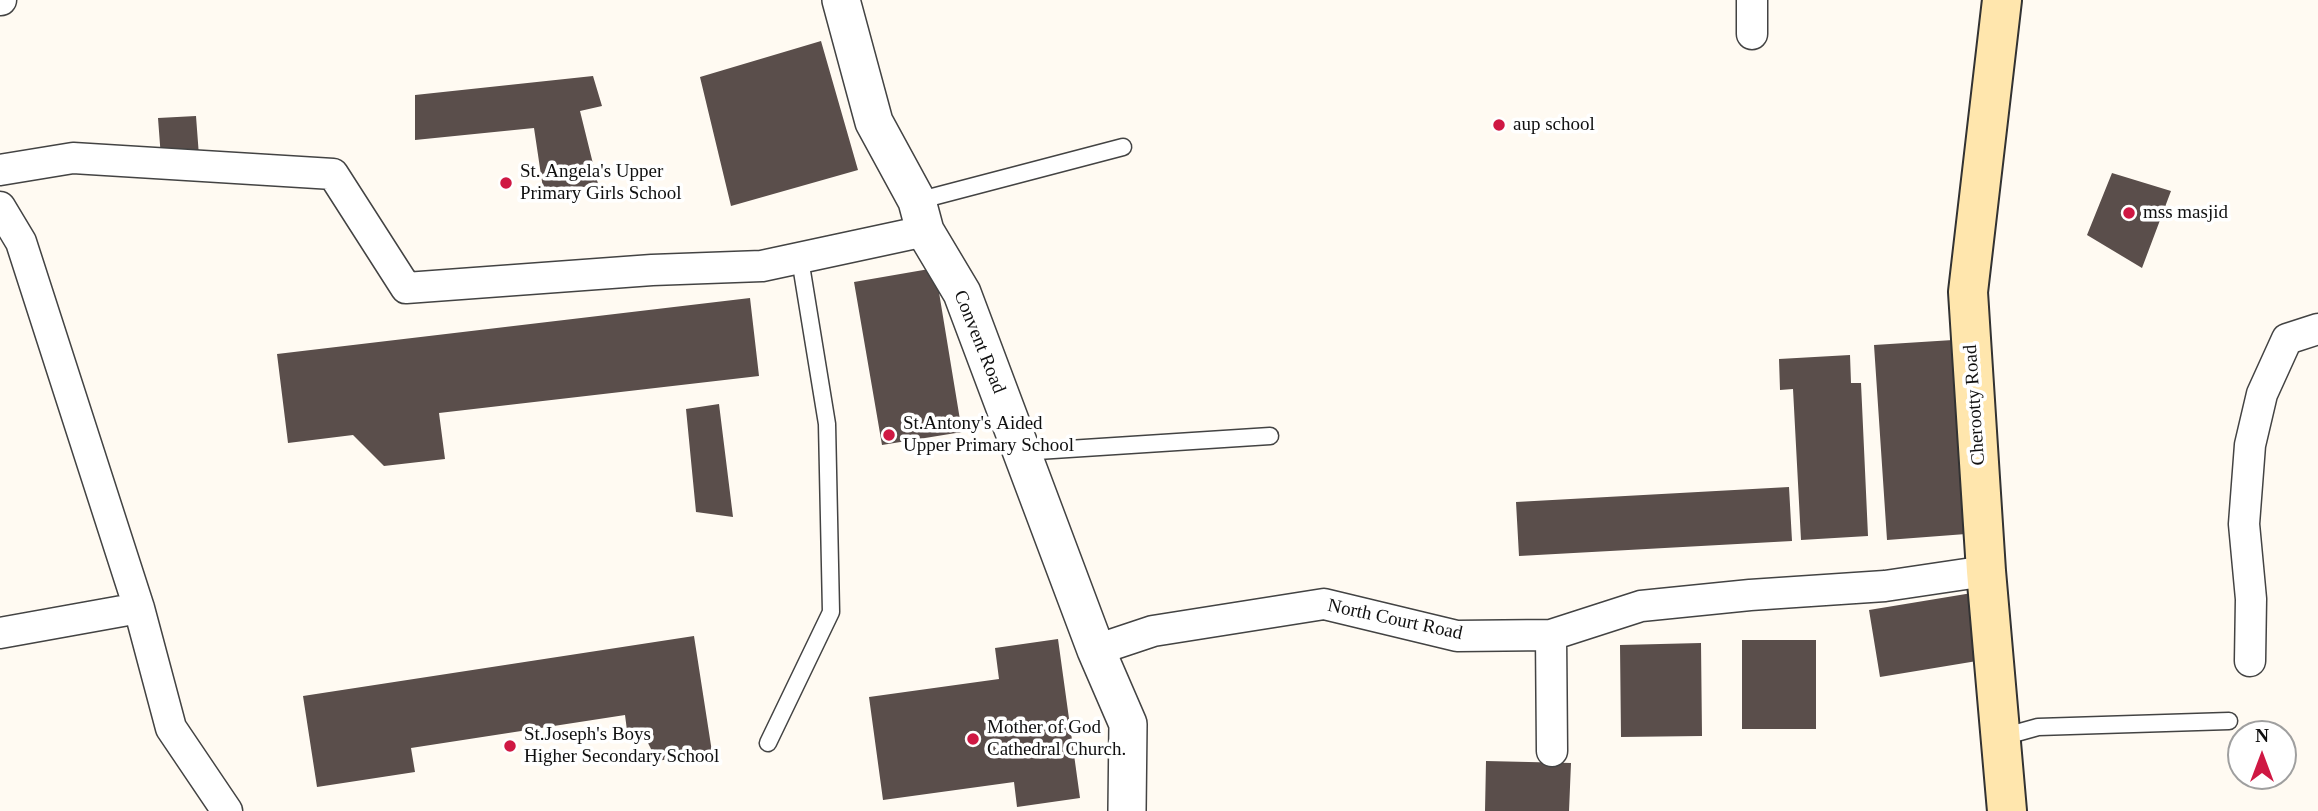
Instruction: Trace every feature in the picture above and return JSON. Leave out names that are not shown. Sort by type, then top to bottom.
[{"type":"main road","name":"Cherootty Road","points":[[2002,0],[1968,292],[1986,571],[2007,811]]},
{"type":"street","name":"Convent Road","points":[[841,0],[874,122],[962,293],[1096,650],[1128,724],[1127,811]]},
{"type":"street","points":[[1752,0],[1752,34]]},
{"type":"street","points":[[0,170],[73,158],[333,174],[406,288],[652,270],[762,266],[800,259],[921,216]]},
{"type":"street","points":[[0,207],[21,242],[139,608],[171,728],[227,811]]},
{"type":"street","points":[[2250,661],[2251,599],[2244,524],[2250,445],[2262,394],[2287,339],[2318,329]]},
{"type":"street","name":"North Court Road","points":[[1096,650],[1153,631],[1324,604],[1457,636],[1551,635],[1641,606],[1885,586],[1986,571]]},
{"type":"street","points":[[0,633],[139,608]]},
{"type":"street","points":[[1551,635],[1552,751]]},
{"type":"lane","points":[[921,216],[1123,147]]},
{"type":"lane","points":[[768,743],[831,612],[827,424],[800,259]]},
{"type":"lane","points":[[1022,452],[1270,436]]},
{"type":"lane","points":[[2002,737],[2038,727],[2227,721]]},
{"type":"building","points":[[821,41],[858,170],[731,206],[700,77]]},
{"type":"building","points":[[593,76],[602,106],[580,111],[598,184],[544,195],[534,128],[415,140],[415,95]]},
{"type":"building","points":[[196,116],[199,156],[161,158],[158,118]]},
{"type":"building","name":"mss masjid","points":[[2112,173],[2171,191],[2142,268],[2087,235]]},
{"type":"building","points":[[935,268],[962,432],[882,445],[854,282]]},
{"type":"building","points":[[750,298],[759,376],[439,413],[445,459],[384,466],[353,435],[288,443],[277,354]]},
{"type":"building","points":[[1953,340],[1966,534],[1887,540],[1874,345]]},
{"type":"building","points":[[1850,355],[1851,383],[1861,383],[1868,536],[1801,540],[1793,389],[1780,390],[1779,359]]},
{"type":"building","points":[[719,404],[733,517],[696,512],[686,409]]},
{"type":"building","points":[[1789,487],[1792,541],[1519,556],[1516,502]]},
{"type":"building","points":[[1972,593],[1983,660],[1880,677],[1869,610]]},
{"type":"building","points":[[694,636],[712,752],[657,761],[644,735],[628,738],[625,715],[411,748],[415,772],[317,787],[303,696]]},
{"type":"building","name":"Mother of God Cathedral Church.","points":[[1058,639],[1080,798],[1017,807],[1014,782],[883,800],[869,697],[999,679],[995,648]]},
{"type":"building","points":[[1742,640],[1816,640],[1816,729],[1742,729]]},
{"type":"building","points":[[1701,643],[1702,736],[1621,737],[1620,645]]},
{"type":"building","points":[[1486,761],[1571,763],[1569,811],[1485,811]]},
{"type":"place","name":"aup school","points":[[1499,125]]},
{"type":"place","name":"St. Angela's Upper Primary Girls School","points":[[506,183]]},
{"type":"place","name":"mss masjid","points":[[2129,213]]},
{"type":"place","name":"St.Antony's Aided Upper Primary School","points":[[889,435]]},
{"type":"place","name":"Mother of God Cathedral Church.","points":[[973,739]]},
{"type":"place","name":"St.Joseph's Boys Higher Secondary School","points":[[510,746]]}]
